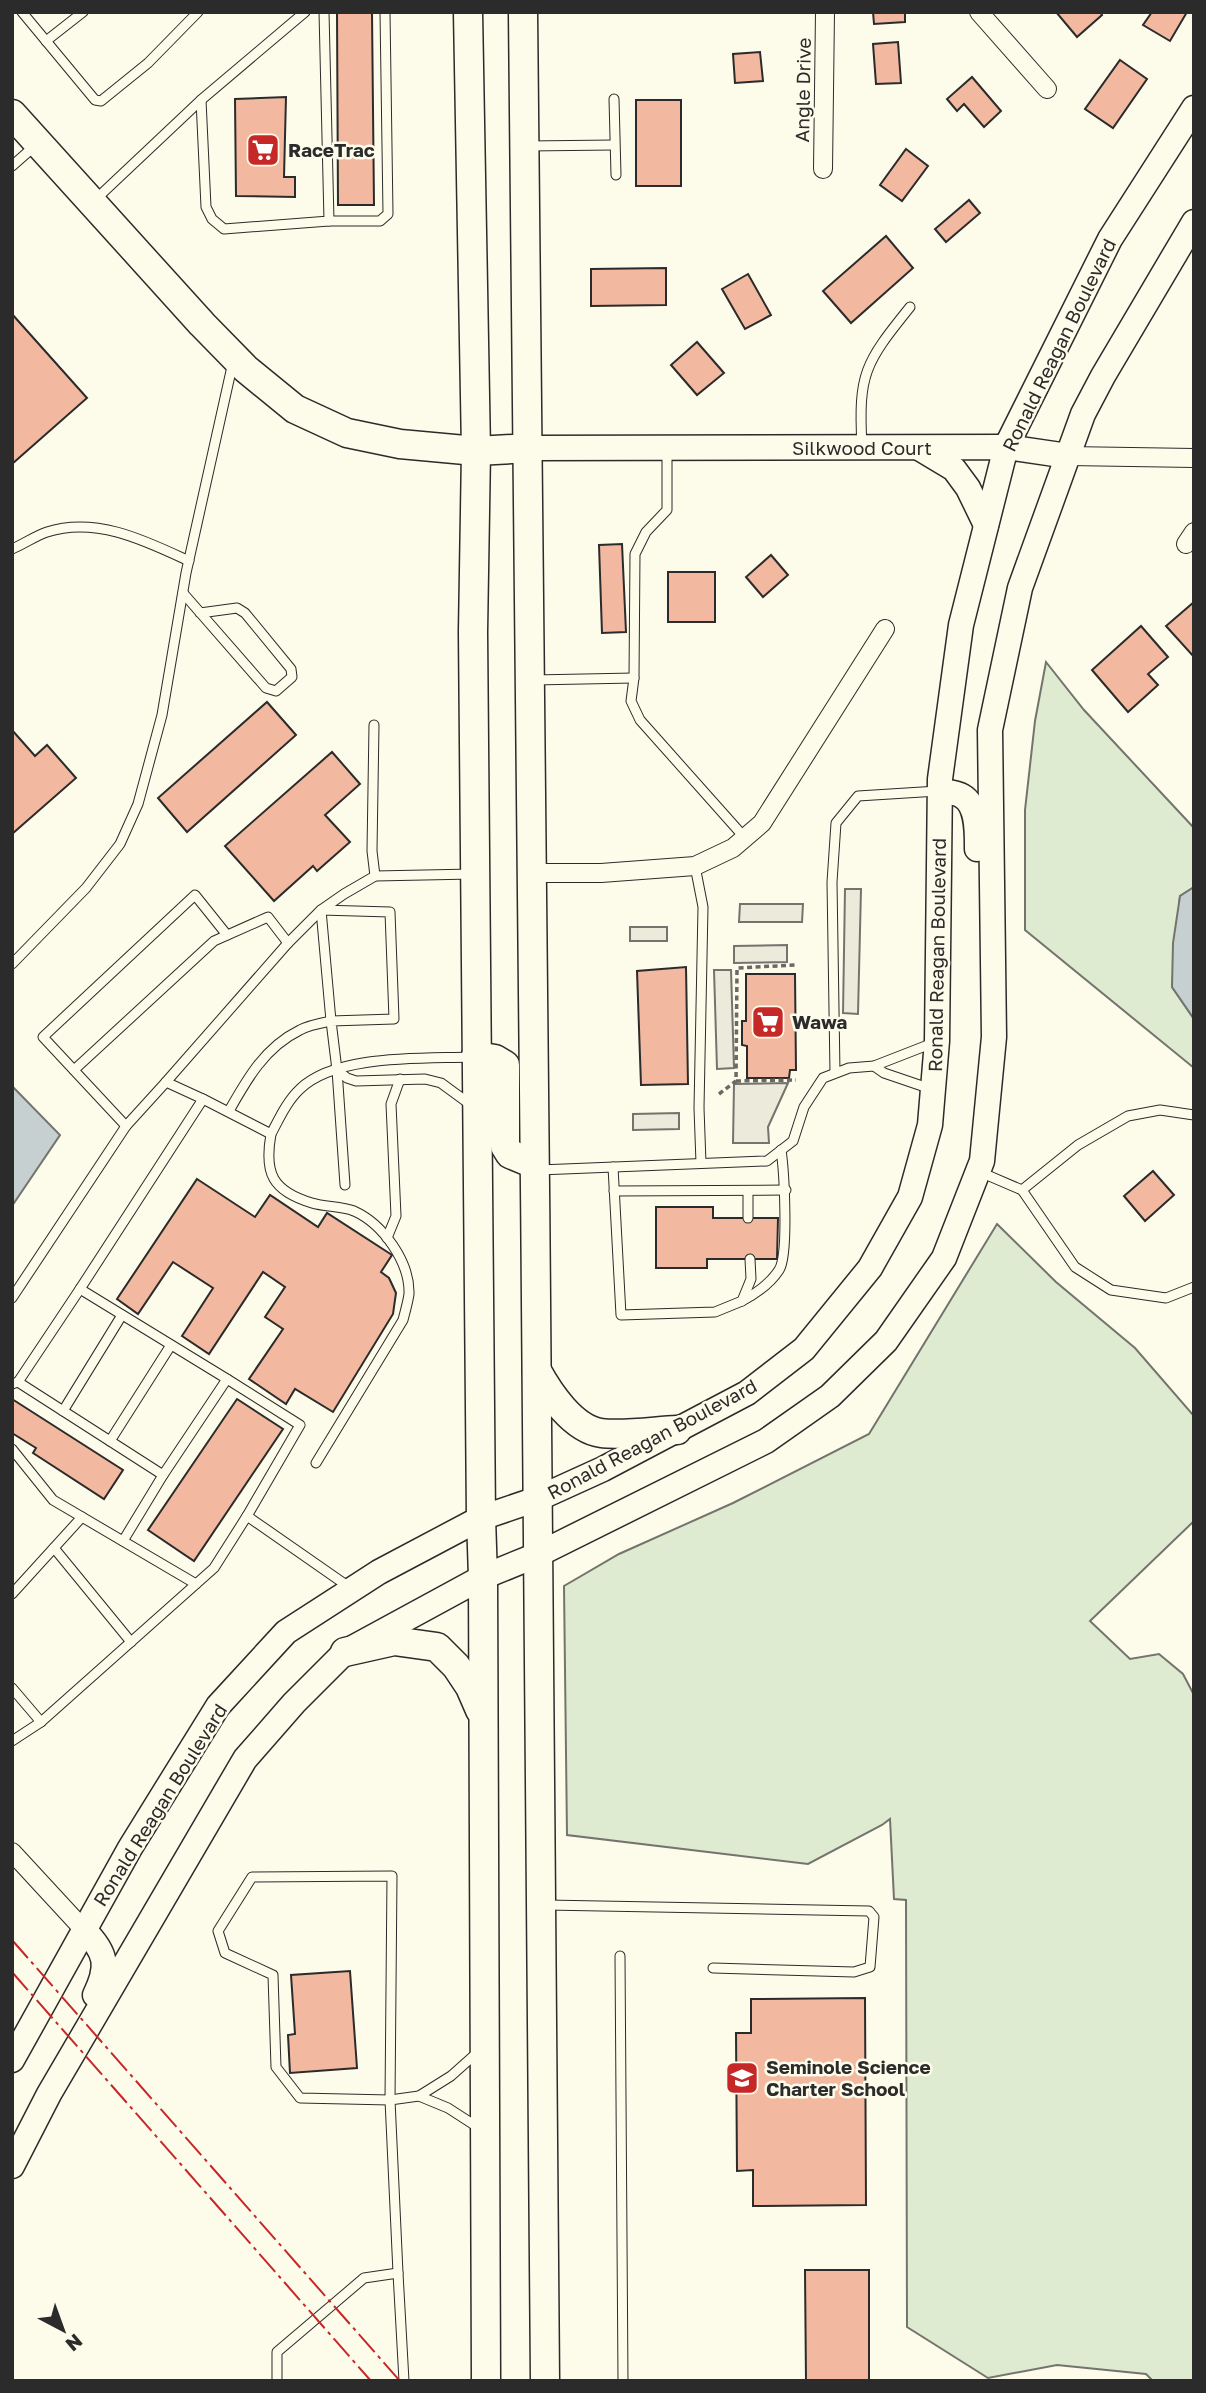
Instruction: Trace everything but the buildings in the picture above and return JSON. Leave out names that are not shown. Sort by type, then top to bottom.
[{"type":"main road","points":[[468,12],[476,451],[473,632],[483,1577],[486,2381]]},
{"type":"main road","points":[[523,12],[530,448],[545,2381]]},
{"type":"main road","name":"Ronald Reagan Boulevard","points":[[12,2060],[130,1848],[218,1706],[286,1632],[379,1572],[481,1518],[537,1499],[603,1469],[747,1393],[804,1349],[870,1268],[910,1197],[930,1125],[937,1041],[940,791],[961,625],[1006,447],[1110,239],[1194,108]]},
{"type":"main road","points":[[12,114],[234,357],[295,409],[347,433],[400,444],[476,451],[530,448]]},
{"type":"main road","points":[[12,2166],[49,2094],[245,1759],[345,1652],[483,1577],[537,1555],[766,1441],[830,1396],[886,1341],[944,1258],[982,1161],[994,1038],[990,730],[1020,589],[1080,421],[1093,393],[1194,222]]},
{"type":"main road","points":[[918,447],[954,469],[968,488],[986,525]]},
{"type":"main road","name":"Silkwood Court","points":[[530,448],[1006,447],[1068,456]]},
{"type":"main road","points":[[940,791],[962,796],[969,803],[975,819],[982,911],[993,956]]},
{"type":"main road","points":[[477,1056],[495,1059],[505,1065],[505,1146],[510,1154],[534,1167]]},
{"type":"main road","points":[[536,1368],[549,1393],[563,1410],[599,1433],[677,1430]]},
{"type":"main road","points":[[345,1652],[394,1641],[437,1647],[456,1665],[483,1716]]},
{"type":"main road","points":[[49,2094],[62,2056],[104,1976],[104,1957],[96,1942],[84,1930]]},
{"type":"street","name":"Angle Drive","points":[[823,169],[825,12]]},
{"type":"street","points":[[979,12],[1047,89]]},
{"type":"street","name":"Silkwood Court","points":[[1068,456],[1194,458]]},
{"type":"street","points":[[532,873],[601,873],[695,866],[733,848],[762,823],[885,629]]},
{"type":"street","points":[[12,1852],[84,1930]]},
{"type":"lane","points":[[22,12],[95,100],[101,102],[148,63],[198,12]]},
{"type":"lane","points":[[46,41],[83,12]]},
{"type":"lane","points":[[92,203],[201,100],[304,12]]},
{"type":"lane","points":[[324,12],[328,221]]},
{"type":"lane","points":[[201,100],[206,207],[212,219],[224,229],[328,221],[380,221],[388,214],[385,12]]},
{"type":"lane","points":[[614,99],[615,175]]},
{"type":"lane","points":[[12,166],[38,143]]},
{"type":"lane","points":[[525,146],[614,145]]},
{"type":"lane","points":[[862,448],[860,407],[863,377],[880,344],[911,307]]},
{"type":"lane","points":[[12,964],[86,888],[120,844],[138,804],[162,715],[189,561],[234,357]]},
{"type":"lane","points":[[667,449],[667,510],[646,532],[635,554],[634,678],[631,701],[639,720],[745,838]]},
{"type":"lane","points":[[12,549],[48,532],[80,527],[131,535],[189,561]]},
{"type":"lane","points":[[183,593],[200,613],[266,688],[276,691],[292,677],[291,669],[245,612],[237,608],[200,613]]},
{"type":"lane","points":[[531,680],[634,678]]},
{"type":"lane","points":[[374,725],[372,851],[375,876]]},
{"type":"lane","points":[[835,1073],[832,882],[836,823],[858,796],[940,791]]},
{"type":"lane","points":[[695,866],[703,907],[699,1108],[701,1163]]},
{"type":"lane","points":[[12,1298],[126,1126],[288,943],[321,910],[375,876],[475,874]]},
{"type":"lane","points":[[126,1126],[43,1037],[195,895],[227,935]]},
{"type":"lane","points":[[229,1111],[256,1065],[278,1043],[301,1029],[331,1021],[394,1019],[390,912],[321,910]]},
{"type":"lane","points":[[321,910],[345,1185]]},
{"type":"lane","points":[[74,1070],[214,941],[268,918],[288,943]]},
{"type":"lane","points":[[534,1167],[767,1161],[793,1141],[804,1107],[823,1078],[849,1068],[874,1066],[937,1041]]},
{"type":"lane","points":[[316,1463],[402,1320],[409,1295],[407,1277],[387,1238],[369,1220],[353,1211],[312,1203],[275,1183],[268,1170],[271,1134],[283,1111],[299,1090],[315,1077],[360,1062],[477,1056]]},
{"type":"lane","points":[[874,1066],[884,1073],[934,1090]]},
{"type":"lane","points":[[337,1070],[347,1079],[356,1081],[425,1079],[441,1083],[477,1110]]},
{"type":"lane","points":[[387,1238],[396,1216],[391,1104],[400,1079]]},
{"type":"lane","points":[[166,1082],[271,1134]]},
{"type":"lane","points":[[163,1475],[15,1383],[80,1289],[203,1098]]},
{"type":"lane","points":[[1022,1189],[1078,1145],[1128,1116],[1160,1110],[1194,1115]]},
{"type":"lane","points":[[613,1167],[621,1315],[715,1312],[760,1291],[781,1268],[786,1190],[781,1150]]},
{"type":"lane","points":[[978,1171],[1022,1189],[1075,1267],[1111,1290],[1167,1298],[1194,1287]]},
{"type":"lane","points":[[614,1191],[786,1190]]},
{"type":"lane","points":[[748,1192],[748,1218]]},
{"type":"lane","points":[[742,1301],[751,1279],[750,1259]]},
{"type":"lane","points":[[12,1741],[41,1721],[214,1568],[300,1424],[80,1289]]},
{"type":"lane","points":[[63,1411],[122,1315]]},
{"type":"lane","points":[[110,1441],[171,1345]]},
{"type":"lane","points":[[123,1541],[227,1378]]},
{"type":"lane","points":[[12,1448],[53,1500],[196,1584]]},
{"type":"lane","points":[[247,1516],[352,1589]]},
{"type":"lane","points":[[12,1594],[82,1517]]},
{"type":"lane","points":[[54,1548],[131,1642]]},
{"type":"lane","points":[[12,1688],[41,1721]]},
{"type":"lane","points":[[404,2381],[390,2100],[392,1876],[252,1877],[218,1930],[225,1953],[273,1975],[276,2067],[300,2098],[390,2100],[419,2096],[451,2076],[485,2046]]},
{"type":"lane","points":[[540,1905],[869,1911],[874,1917],[870,1968],[854,1972],[713,1968]]},
{"type":"lane","points":[[620,1956],[623,2381]]},
{"type":"lane","points":[[419,2096],[448,2108],[485,2132]]},
{"type":"lane","points":[[277,2381],[277,2352],[364,2278],[398,2273]]},
{"type":"path","points":[[736,1081],[737,968],[794,965]]},
{"type":"path","points":[[719,1094],[736,1081],[796,1080]]},
{"type":"green space","points":[[1046,662],[1084,710],[1194,828],[1194,887],[1180,896],[1172,987],[1194,1019],[1194,1068],[1025,930],[1025,810],[1035,721]]},
{"type":"green space","points":[[997,1224],[1056,1282],[1135,1348],[1194,1416],[1194,1521],[1090,1621],[1130,1659],[1159,1654],[1183,1674],[1194,1695],[1194,2381],[1153,2381],[1146,2374],[1057,2365],[988,2378],[907,2327],[906,1900],[894,1899],[890,1819],[808,1864],[567,1835],[564,1586],[619,1554],[733,1503],[869,1434]]},
{"type":"shaded area","points":[[1194,887],[1194,1019],[1172,987],[1173,943],[1180,896]]},
{"type":"shaded area","points":[[845,889],[861,889],[858,1014],[843,1013]]},
{"type":"shaded area","points":[[740,904],[803,904],[802,922],[739,922]]},
{"type":"shaded area","points":[[630,927],[667,927],[667,941],[630,941]]},
{"type":"shaded area","points":[[787,945],[787,962],[734,963],[734,946]]},
{"type":"shaded area","points":[[714,970],[731,970],[734,1068],[717,1069]]},
{"type":"shaded area","points":[[788,1083],[768,1127],[769,1143],[733,1143],[734,1084]]},
{"type":"shaded area","points":[[12,1086],[60,1135],[12,1206]]},
{"type":"shaded area","points":[[679,1113],[679,1129],[633,1130],[633,1114]]},
{"type":"power","points":[[12,1940],[400,2381]]},
{"type":"power","points":[[12,1972],[371,2381]]},
{"type":"place","name":"RaceTrac","points":[[263,150]]},
{"type":"place","name":"Wawa","points":[[768,1022]]},
{"type":"place","name":"Seminole Science Charter School","points":[[742,2078]]}]
